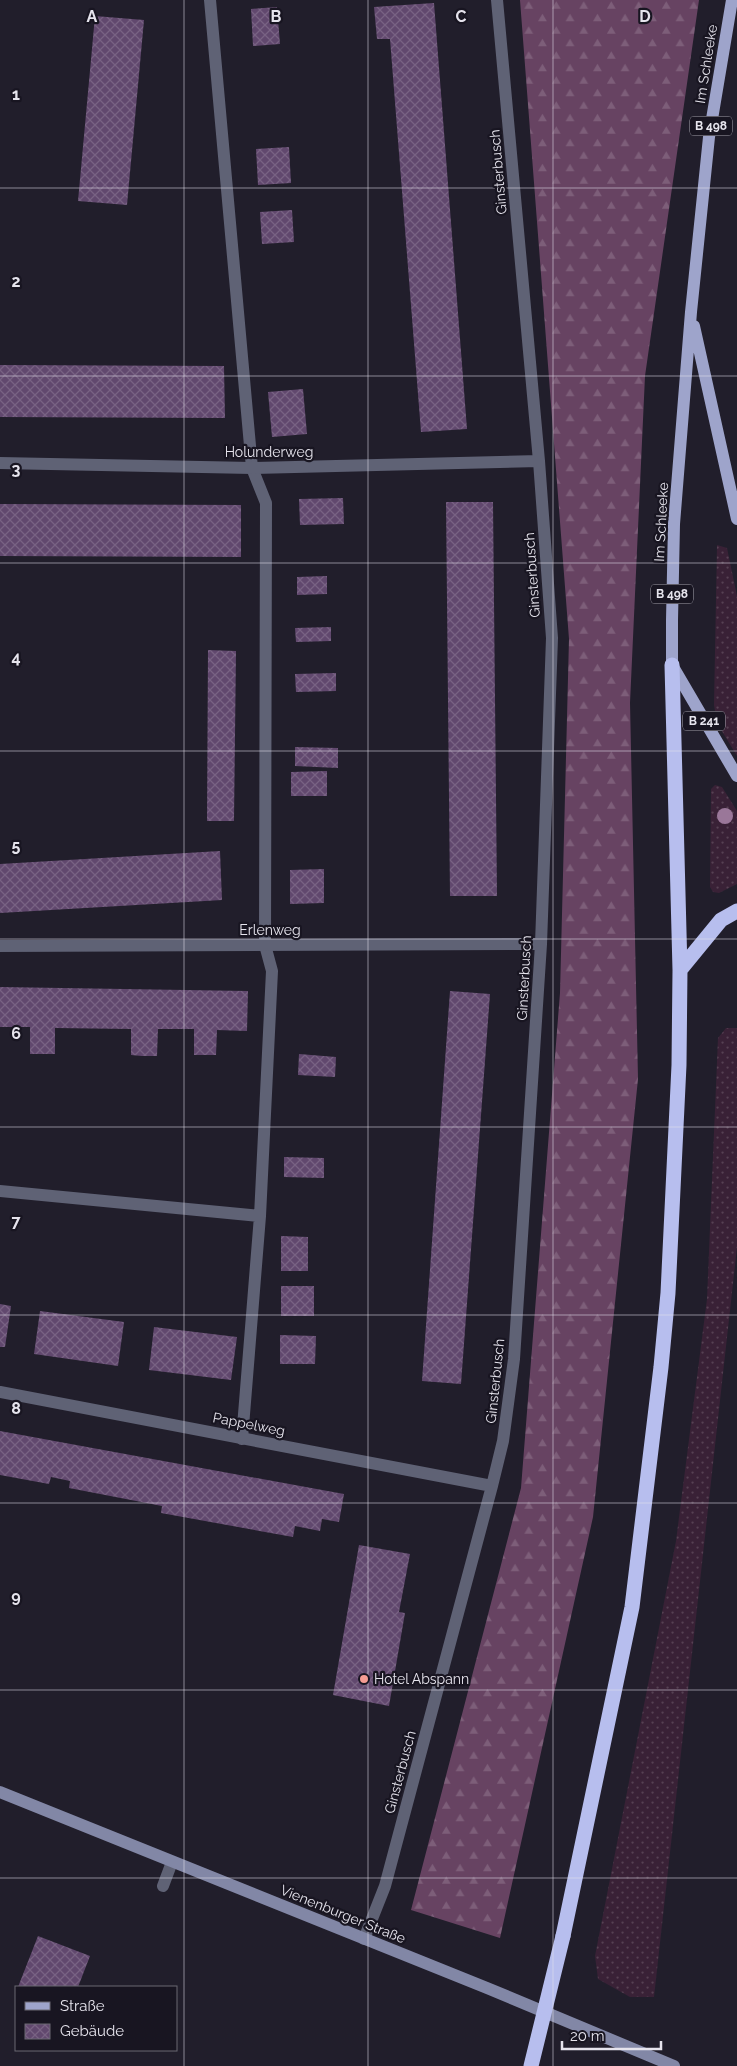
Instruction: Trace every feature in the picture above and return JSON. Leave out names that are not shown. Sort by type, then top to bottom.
[{"type":"highway","points":[[530,2066],[563,1936],[632,1607],[659,1386],[668,1293],[680,1065],[680,970],[672,665]]},
{"type":"highway","points":[[680,970],[721,920],[737,911]]},
{"type":"main road","name":"Im Schleeke","points":[[672,665],[674,524],[691,312],[709,137],[732,0]]},
{"type":"main road","name":"Im Schleeke","points":[[691,312],[737,519]]},
{"type":"main road","name":"B 241","points":[[672,665],[737,776]]},
{"type":"street","points":[[210,0],[252,468],[266,503],[265,946],[272,970],[260,1216],[242,1438]]},
{"type":"street","name":"Ginsterbusch","points":[[364,1939],[385,1886],[492,1486],[503,1441],[514,1359],[541,944],[552,638],[539,461],[497,0]]},
{"type":"street","name":"Holunderweg","points":[[0,462],[252,468],[539,461]]},
{"type":"street","name":"Erlenweg","points":[[0,946],[541,944]]},
{"type":"street","points":[[0,1191],[260,1216]]},
{"type":"street","name":"Pappelweg","points":[[0,1392],[492,1486]]},
{"type":"street","name":"Vienenburger Straße","points":[[0,1792],[496,1991],[674,2066]]},
{"type":"street","points":[[163,1886],[172,1862]]},
{"type":"shaded area","points":[[717,545],[727,548],[737,596],[737,756],[717,723],[714,705]]},
{"type":"shaded area","points":[[715,785],[722,787],[737,811],[737,884],[719,893],[713,892],[710,887],[711,789]]},
{"type":"shaded area","points":[[726,1028],[737,1028],[737,1247],[654,1997],[630,1997],[598,1979],[595,1956],[676,1541],[707,1299],[718,1038]]},
{"type":"green space","points":[[520,0],[699,0],[645,376],[630,703],[638,1079],[593,1517],[500,1938],[411,1910],[521,1488],[560,993],[569,639]]},
{"type":"building","points":[[434,3],[467,429],[421,432],[390,39],[377,39],[374,7]]},
{"type":"building","points":[[277,7],[280,44],[253,46],[251,9]]},
{"type":"building","points":[[95,16],[144,20],[127,205],[78,201]]},
{"type":"building","points":[[289,147],[291,183],[258,185],[256,149]]},
{"type":"building","points":[[292,210],[294,242],[262,244],[260,212]]},
{"type":"building","points":[[0,365],[224,366],[225,418],[0,417]]},
{"type":"building","points":[[303,389],[307,434],[272,437],[268,392]]},
{"type":"building","points":[[343,498],[344,524],[300,525],[299,499]]},
{"type":"building","points":[[446,502],[493,502],[497,896],[450,896]]},
{"type":"building","points":[[0,504],[241,505],[241,557],[0,556]]},
{"type":"building","points":[[327,576],[327,594],[297,595],[297,577]]},
{"type":"building","points":[[331,627],[331,641],[296,642],[295,628]]},
{"type":"building","points":[[208,650],[236,651],[234,821],[207,821]]},
{"type":"building","points":[[336,673],[336,691],[296,692],[295,674]]},
{"type":"building","points":[[295,747],[338,748],[338,768],[295,766]]},
{"type":"building","points":[[327,771],[327,796],[291,796],[291,772]]},
{"type":"building","points":[[220,851],[222,900],[0,913],[0,864]]},
{"type":"building","points":[[324,869],[324,903],[290,904],[290,870]]},
{"type":"building","points":[[0,987],[248,991],[247,1031],[217,1030],[216,1055],[194,1055],[194,1029],[158,1029],[157,1056],[142,1056],[131,1055],[131,1029],[55,1028],[55,1054],[30,1054],[30,1027],[0,1027]]},
{"type":"building","points":[[450,991],[490,994],[461,1384],[422,1381]]},
{"type":"building","points":[[299,1054],[336,1057],[335,1077],[298,1075]]},
{"type":"building","points":[[284,1157],[324,1158],[324,1178],[284,1177]]},
{"type":"building","points":[[281,1236],[308,1237],[308,1271],[281,1271]]},
{"type":"building","points":[[281,1286],[314,1286],[314,1316],[281,1316]]},
{"type":"building","points":[[0,1304],[11,1306],[5,1347],[0,1347]]},
{"type":"building","points":[[40,1311],[124,1322],[118,1366],[34,1354]]},
{"type":"building","points":[[154,1327],[237,1337],[231,1380],[149,1370]]},
{"type":"building","points":[[280,1335],[316,1336],[315,1364],[280,1364]]},
{"type":"building","points":[[0,1431],[344,1494],[339,1522],[322,1519],[320,1531],[295,1526],[293,1537],[161,1513],[162,1506],[69,1488],[70,1481],[51,1477],[49,1484],[0,1475]]},
{"type":"building","points":[[359,1545],[410,1554],[399,1612],[405,1613],[389,1706],[333,1695]]},
{"type":"building","points":[[38,1936],[90,1956],[78,1986],[18,1986]]},
{"type":"place","name":"Hotel Abspann","points":[[364,1679]]}]
